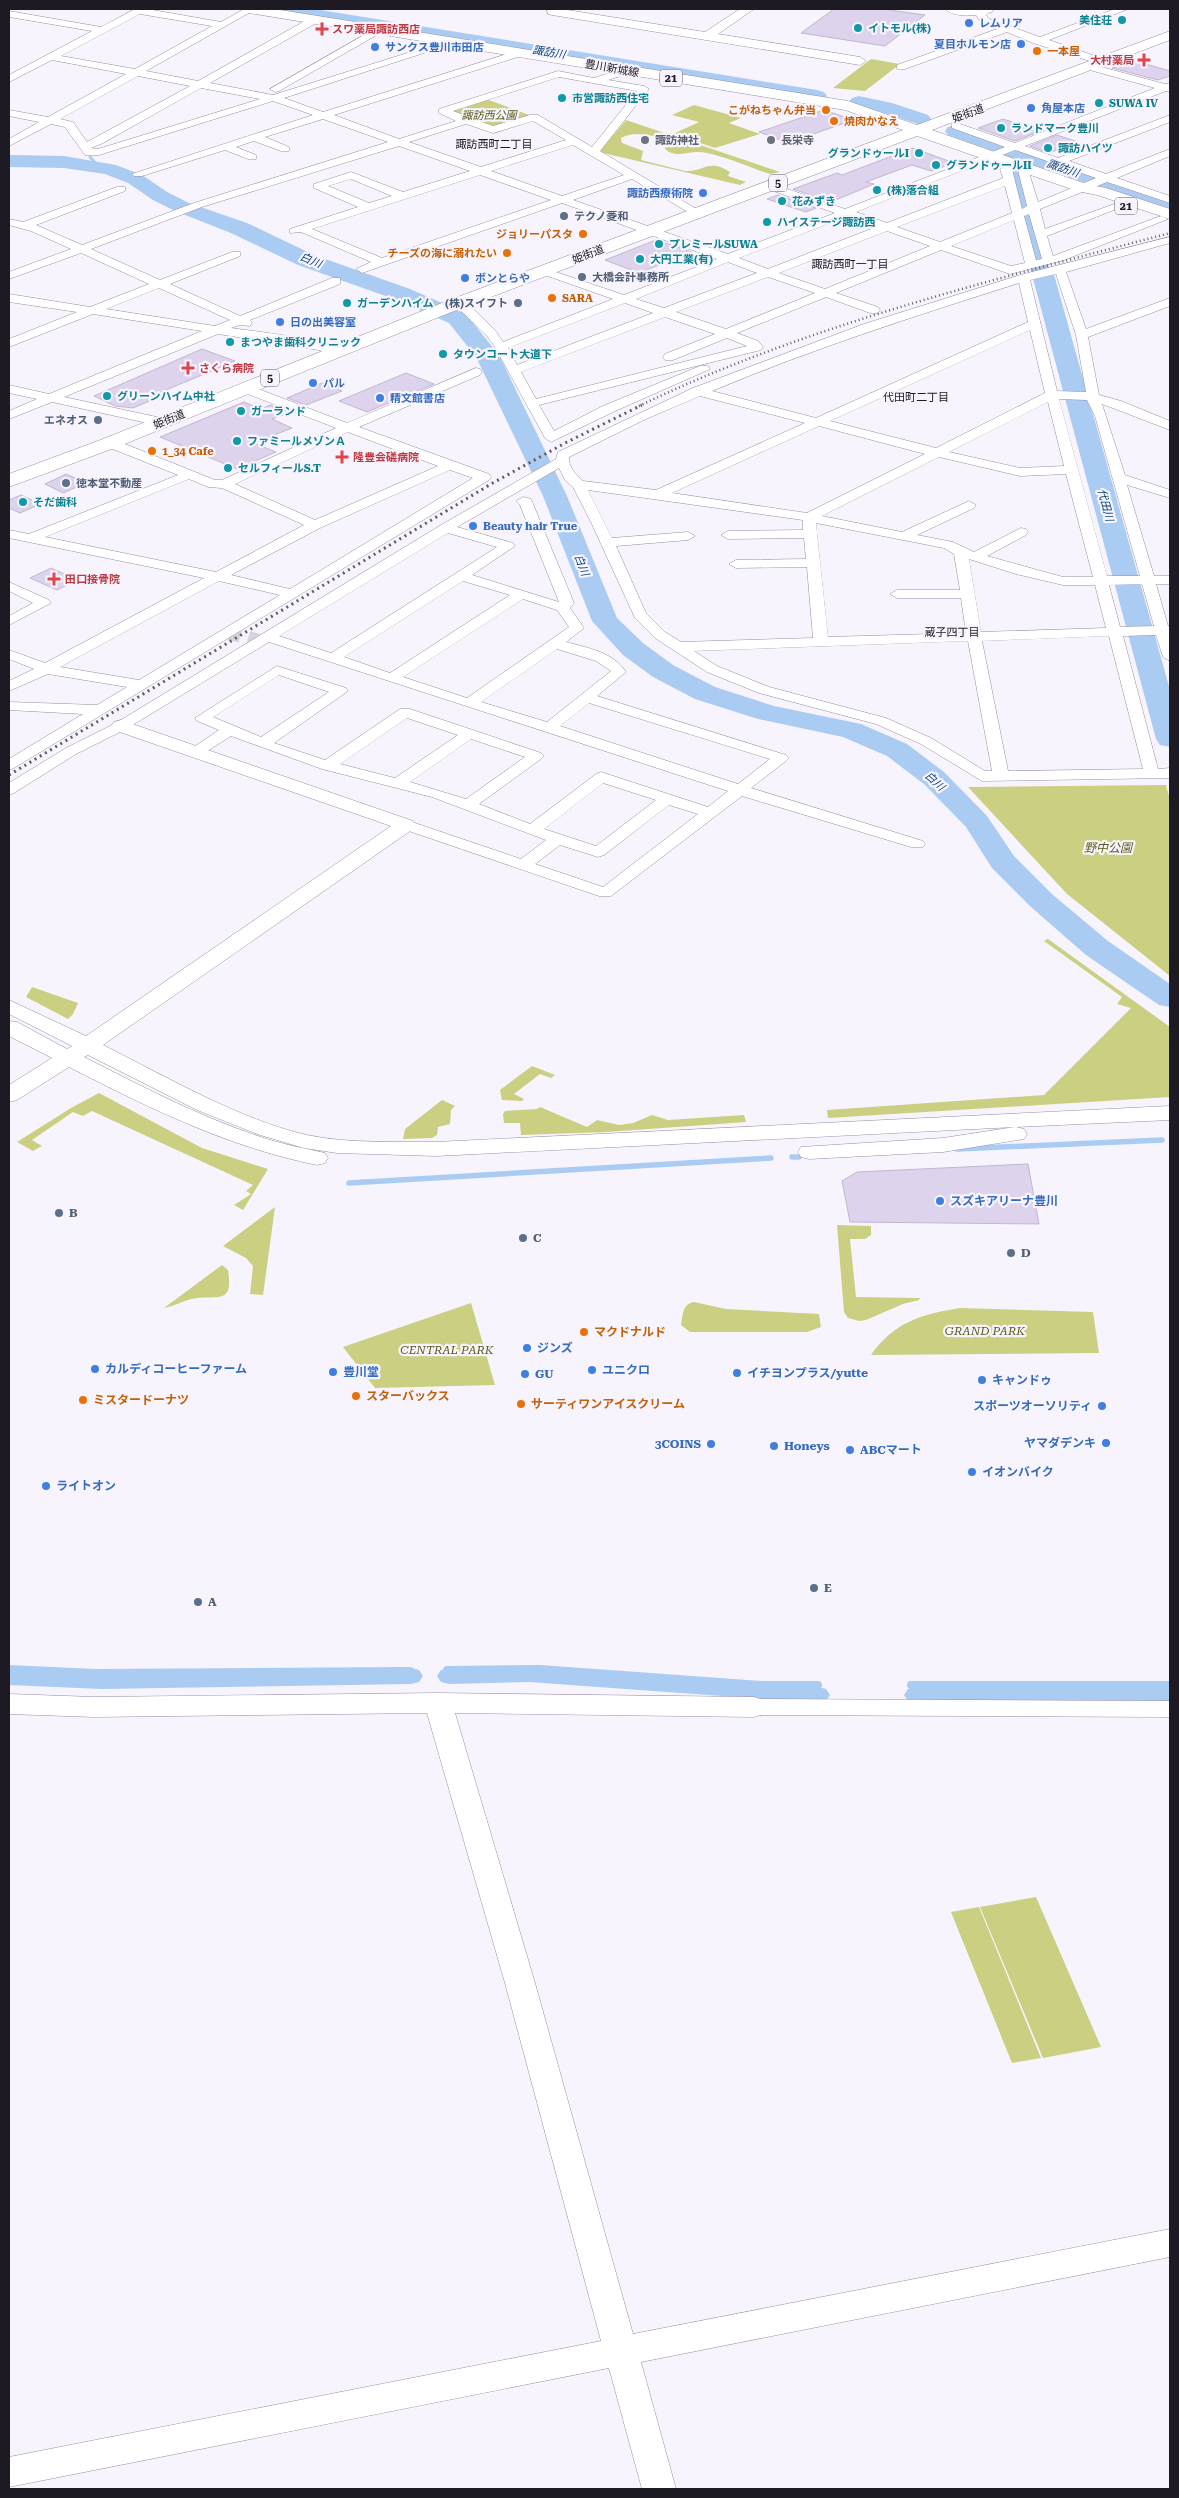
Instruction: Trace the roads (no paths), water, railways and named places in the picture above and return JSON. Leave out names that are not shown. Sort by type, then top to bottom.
[{"type":"main road","name":"豊川新城線","points":[[250,9],[848,106],[1000,156],[1022,166],[1088,185],[1168,219]]},
{"type":"main road","name":"姫街道","points":[[9,481],[110,443],[456,303],[1170,35]]},
{"type":"main road","name":"豊川新城線","points":[[1088,185],[1091,194],[1168,219]]},
{"type":"street","points":[[9,143],[250,9]]},
{"type":"street","points":[[708,36],[748,9]]},
{"type":"street","points":[[951,9],[971,12],[987,9]]},
{"type":"street","points":[[987,9],[981,15],[982,20],[1096,64],[1169,88]]},
{"type":"street","points":[[1037,41],[1123,9]]},
{"type":"street","points":[[9,79],[140,10],[222,25]]},
{"type":"street","points":[[552,12],[860,60]]},
{"type":"street","points":[[9,14],[103,30]]},
{"type":"street","points":[[84,147],[99,141],[314,20]]},
{"type":"street","points":[[901,66],[1005,29]]},
{"type":"street","points":[[270,96],[378,30]]},
{"type":"street","points":[[9,113],[69,124],[89,153],[99,152],[270,96],[453,42]]},
{"type":"street","points":[[138,174],[520,52]]},
{"type":"street","points":[[51,57],[270,96],[874,310]]},
{"type":"street","points":[[595,81],[626,71]]},
{"type":"street","points":[[594,152],[644,89],[558,74],[443,111],[493,130],[534,118],[697,213]]},
{"type":"street","points":[[506,345],[846,213],[1000,156],[1014,147],[1169,88]]},
{"type":"street","points":[[1057,162],[1170,118]]},
{"type":"street","points":[[9,276],[196,206],[466,121]]},
{"type":"street","points":[[956,126],[1170,200]]},
{"type":"street","points":[[254,137],[285,149]]},
{"type":"street","points":[[382,262],[299,230],[574,141]]},
{"type":"street","points":[[225,146],[252,157]]},
{"type":"street","points":[[669,357],[1170,152]]},
{"type":"street","points":[[1000,156],[1025,211],[1040,235],[1040,267]]},
{"type":"street","points":[[1022,166],[1025,211],[1040,267]]},
{"type":"street","points":[[368,207],[318,186],[351,175],[403,196]]},
{"type":"street","points":[[362,269],[633,175]]},
{"type":"street","points":[[515,370],[1010,180]]},
{"type":"street","points":[[1150,193],[1170,185]]},
{"type":"street","points":[[769,186],[1010,270],[1040,267],[1060,270],[1170,240]]},
{"type":"street","points":[[9,231],[121,189]]},
{"type":"street","points":[[1040,235],[1121,204]]},
{"type":"street","points":[[9,790],[71,751],[121,726],[266,636],[560,462],[563,455],[697,391],[868,326],[1024,278],[1040,267],[1168,219]]},
{"type":"street","points":[[9,222],[24,225],[162,284],[274,335],[276,339]]},
{"type":"street","points":[[9,343],[236,254]]},
{"type":"street","points":[[1060,270],[1082,335],[1089,396],[1101,416],[1119,478],[1143,580],[1163,630],[1170,656]]},
{"type":"street","points":[[456,303],[491,333],[515,370],[551,438],[608,409],[757,347],[754,344],[725,333],[544,271]]},
{"type":"street","points":[[560,462],[570,477],[579,485],[640,615],[660,635],[676,647],[712,669],[749,686],[881,720],[926,741],[975,774],[982,776],[1162,774],[1073,470],[1056,395],[1024,278]]},
{"type":"street","points":[[9,415],[336,281]]},
{"type":"street","points":[[9,298],[276,339],[322,347],[334,352]]},
{"type":"street","points":[[1082,335],[1170,302]]},
{"type":"street","points":[[658,494],[1036,323]]},
{"type":"street","points":[[533,403],[728,353],[750,350]]},
{"type":"street","points":[[224,484],[346,428],[476,372]]},
{"type":"street","points":[[9,765],[484,477],[346,428],[244,388]]},
{"type":"street","points":[[9,389],[161,422]]},
{"type":"street","points":[[697,391],[1001,469],[1020,472],[1073,470]]},
{"type":"street","points":[[809,517],[1056,395],[1089,396],[1116,404],[1170,426]]},
{"type":"street","points":[[110,443],[213,484],[224,484],[315,525]]},
{"type":"street","points":[[9,687],[315,525],[449,466]]},
{"type":"street","points":[[9,547],[188,475]]},
{"type":"street","points":[[1119,478],[1170,494]]},
{"type":"street","points":[[579,485],[658,494],[809,517],[948,545],[961,552],[1021,571],[1064,581],[1170,580]]},
{"type":"street","points":[[523,501],[567,603],[562,607]]},
{"type":"street","points":[[904,536],[968,505]]},
{"type":"street","points":[[809,517],[821,642]]},
{"type":"street","points":[[333,658],[508,546],[446,528]]},
{"type":"street","points":[[977,556],[1021,532]]},
{"type":"street","points":[[9,534],[276,588],[290,594]]},
{"type":"street","points":[[728,534],[810,534]]},
{"type":"street","points":[[607,543],[688,536]]},
{"type":"street","points":[[961,552],[974,636],[1001,776]]},
{"type":"street","points":[[736,564],[813,563]]},
{"type":"street","points":[[461,576],[562,607],[577,628],[470,703]]},
{"type":"street","points":[[9,586],[44,603],[9,621]]},
{"type":"street","points":[[393,677],[521,594]]},
{"type":"street","points":[[897,594],[967,594]]},
{"type":"street","points":[[676,647],[1163,630]]},
{"type":"street","points":[[266,636],[740,790],[918,844]]},
{"type":"street","points":[[548,728],[619,672],[617,667],[604,659],[556,644]]},
{"type":"street","points":[[9,654],[46,669],[141,685]]},
{"type":"street","points":[[263,743],[341,692],[277,670],[202,718],[263,743],[327,766],[399,783],[468,805],[532,830],[598,852],[667,799]]},
{"type":"street","points":[[121,726],[605,893],[782,758],[586,698]]},
{"type":"street","points":[[9,706],[98,710]]},
{"type":"street","points":[[327,766],[404,712],[536,756],[468,805]]},
{"type":"street","points":[[196,752],[232,729]]},
{"type":"street","points":[[399,783],[469,734]]},
{"type":"street","points":[[532,830],[601,777],[710,813]]},
{"type":"street","points":[[9,1095],[86,1046],[406,825]]},
{"type":"street","points":[[523,865],[558,838]]},
{"type":"street","points":[[9,1006],[205,1105],[268,1130],[304,1141],[370,1149],[436,1149],[1170,1113]]},
{"type":"street","points":[[9,1027],[67,1058],[244,1141],[290,1154],[345,1161],[478,1160],[1170,1126]]},
{"type":"street","points":[[809,1152],[942,1145],[1030,1132]]},
{"type":"street","points":[[9,1704],[94,1707],[438,1703],[1170,1709]]},
{"type":"street","points":[[438,1703],[520,1983],[659,2489]]},
{"type":"street","points":[[9,2472],[1170,2243]]},
{"type":"waterway","name":"諏訪川","points":[[281,9],[817,96]]},
{"type":"waterway","name":"諏訪川","points":[[859,102],[885,107],[921,119]]},
{"type":"waterway","name":"諏訪川","points":[[955,131],[1011,151]]},
{"type":"waterway","name":"諏訪川","points":[[1011,151],[1170,206]]},
{"type":"waterway","name":"代田川","points":[[1011,151],[1039,264]]},
{"type":"waterway","points":[[90,157],[98,166]]},
{"type":"waterway","name":"白川","points":[[9,161],[64,162],[109,169],[135,179],[160,196],[182,207],[239,228],[306,260],[402,294],[457,318],[487,355],[555,496],[605,621],[633,649],[663,671],[705,693],[768,713],[851,730],[897,750],[934,778],[977,822],[1003,862],[1042,901],[1097,948],[1170,998]]},
{"type":"waterway","name":"代田川","points":[[1042,271],[1170,739]]},
{"type":"waterway","points":[[957,1149],[1162,1140]]},
{"type":"waterway","points":[[792,1157],[799,1157]]},
{"type":"waterway","points":[[349,1183],[771,1158]]},
{"type":"waterway","points":[[9,1669],[95,1673],[410,1671]]},
{"type":"waterway","points":[[447,1670],[540,1669],[761,1685],[818,1685]]},
{"type":"waterway","points":[[449,1676],[529,1674],[818,1695]]},
{"type":"waterway","points":[[9,1677],[102,1681],[411,1676]]},
{"type":"waterway","points":[[911,1685],[1170,1685]]},
{"type":"waterway","points":[[916,1695],[1170,1695]]},
{"type":"tunnel","points":[[227,632],[259,641]]},
{"type":"railway","points":[[639,406],[703,377],[833,328],[967,287],[1170,233]]},
{"type":"railway","points":[[9,775],[491,484],[567,442],[642,405]]},
{"type":"place","name":"美住荘","points":[[1122,20]]},
{"type":"place","name":"レムリア","points":[[969,23]]},
{"type":"place","name":"イトモル(株)","points":[[858,28]]},
{"type":"place","name":"スワ薬局諏訪西店","points":[[322,29]]},
{"type":"place","name":"夏目ホルモン店","points":[[1021,44]]},
{"type":"place","name":"サンクス豊川市田店","points":[[375,47]]},
{"type":"place","name":"一本屋","points":[[1037,51]]},
{"type":"place","name":"大村薬局","points":[[1144,60]]},
{"type":"place","name":"市営諏訪西住宅","points":[[562,98]]},
{"type":"place","name":"SUWA IV","points":[[1099,103]]},
{"type":"place","name":"角屋本店","points":[[1031,108]]},
{"type":"place","name":"こがねちゃん弁当","points":[[826,110]]},
{"type":"place","name":"焼肉かなえ","points":[[834,121]]},
{"type":"place","name":"ランドマーク豊川","points":[[1001,128]]},
{"type":"place","name":"諏訪神社","points":[[645,140]]},
{"type":"place","name":"長栄寺","points":[[771,140]]},
{"type":"place","name":"諏訪ハイツ","points":[[1048,148]]},
{"type":"place","name":"グランドゥールI","points":[[919,153]]},
{"type":"place","name":"グランドゥールII","points":[[936,165]]},
{"type":"place","name":"(株)落合組","points":[[877,190]]},
{"type":"place","name":"諏訪西療術院","points":[[703,193]]},
{"type":"place","name":"花みずき","points":[[782,201]]},
{"type":"place","name":"テクノ菱和","points":[[564,216]]},
{"type":"place","name":"ハイステージ諏訪西","points":[[767,222]]},
{"type":"place","name":"ジョリーパスタ","points":[[583,234]]},
{"type":"place","name":"プレミールSUWA","points":[[659,244]]},
{"type":"place","name":"チーズの海に溺れたい","points":[[507,253]]},
{"type":"place","name":"大円工業(有)","points":[[640,259]]},
{"type":"place","name":"大橋会計事務所","points":[[582,277]]},
{"type":"place","name":"ボンとらや","points":[[465,278]]},
{"type":"place","name":"SARA","points":[[552,298]]},
{"type":"place","name":"ガーデンハイム","points":[[347,303]]},
{"type":"place","name":"(株)スイフト","points":[[518,303]]},
{"type":"place","name":"日の出美容室","points":[[280,322]]},
{"type":"place","name":"まつやま歯科クリニック","points":[[230,342]]},
{"type":"place","name":"タウンコート大道下","points":[[443,354]]},
{"type":"place","name":"さくら病院","points":[[188,368]]},
{"type":"place","name":"パル","points":[[313,383]]},
{"type":"place","name":"グリーンハイム中社","points":[[107,396]]},
{"type":"place","name":"精文館書店","points":[[380,398]]},
{"type":"place","name":"ガーランド","points":[[241,411]]},
{"type":"place","name":"エネオス","points":[[98,420]]},
{"type":"place","name":"ファミールメゾンＡ","points":[[237,441]]},
{"type":"place","name":"1_34 Cafe","points":[[152,451]]},
{"type":"place","name":"隆豊会礒病院","points":[[342,457]]},
{"type":"place","name":"セルフィールS.T","points":[[228,468]]},
{"type":"place","name":"徳本堂不動産","points":[[66,483]]},
{"type":"place","name":"そだ歯科","points":[[23,502]]},
{"type":"place","name":"Beauty hair True","points":[[473,526]]},
{"type":"place","name":"田口接骨院","points":[[54,579]]},
{"type":"place","name":"スズキアリーナ豊川","points":[[940,1201]]},
{"type":"place","name":"B","points":[[59,1213]]},
{"type":"place","name":"C","points":[[523,1238]]},
{"type":"place","name":"D","points":[[1011,1253]]},
{"type":"place","name":"マクドナルド","points":[[584,1332]]},
{"type":"place","name":"ジンズ","points":[[527,1348]]},
{"type":"place","name":"カルディコーヒーファーム","points":[[95,1369]]},
{"type":"place","name":"ユニクロ","points":[[592,1370]]},
{"type":"place","name":"豊川堂","points":[[333,1372]]},
{"type":"place","name":"イチヨンプラス/yutte","points":[[737,1373]]},
{"type":"place","name":"GU","points":[[525,1374]]},
{"type":"place","name":"キャンドゥ","points":[[982,1380]]},
{"type":"place","name":"スターバックス","points":[[356,1396]]},
{"type":"place","name":"ミスタードーナツ","points":[[83,1400]]},
{"type":"place","name":"サーティワンアイスクリーム","points":[[521,1404]]},
{"type":"place","name":"スポーツオーソリティ","points":[[1102,1406]]},
{"type":"place","name":"ヤマダデンキ","points":[[1106,1443]]},
{"type":"place","name":"3COINS","points":[[711,1444]]},
{"type":"place","name":"Honeys","points":[[774,1446]]},
{"type":"place","name":"ABCマート","points":[[850,1450]]},
{"type":"place","name":"イオンバイク","points":[[972,1472]]},
{"type":"place","name":"ライトオン","points":[[46,1486]]},
{"type":"place","name":"E","points":[[814,1588]]},
{"type":"place","name":"A","points":[[198,1602]]},
{"type":"district","name":"諏訪西町二丁目","points":[[494,144]]},
{"type":"district","name":"諏訪西町一丁目","points":[[850,264]]},
{"type":"district","name":"代田町二丁目","points":[[916,397]]},
{"type":"district","name":"蔵子四丁目","points":[[952,632]]},
{"type":"park label","name":"諏訪西公園","points":[[489,115]]},
{"type":"park label","name":"野中公園","points":[[1108,848]]},
{"type":"park label","name":"GRAND PARK","points":[[985,1331]]},
{"type":"park label","name":"CENTRAL PARK","points":[[447,1350]]}]
